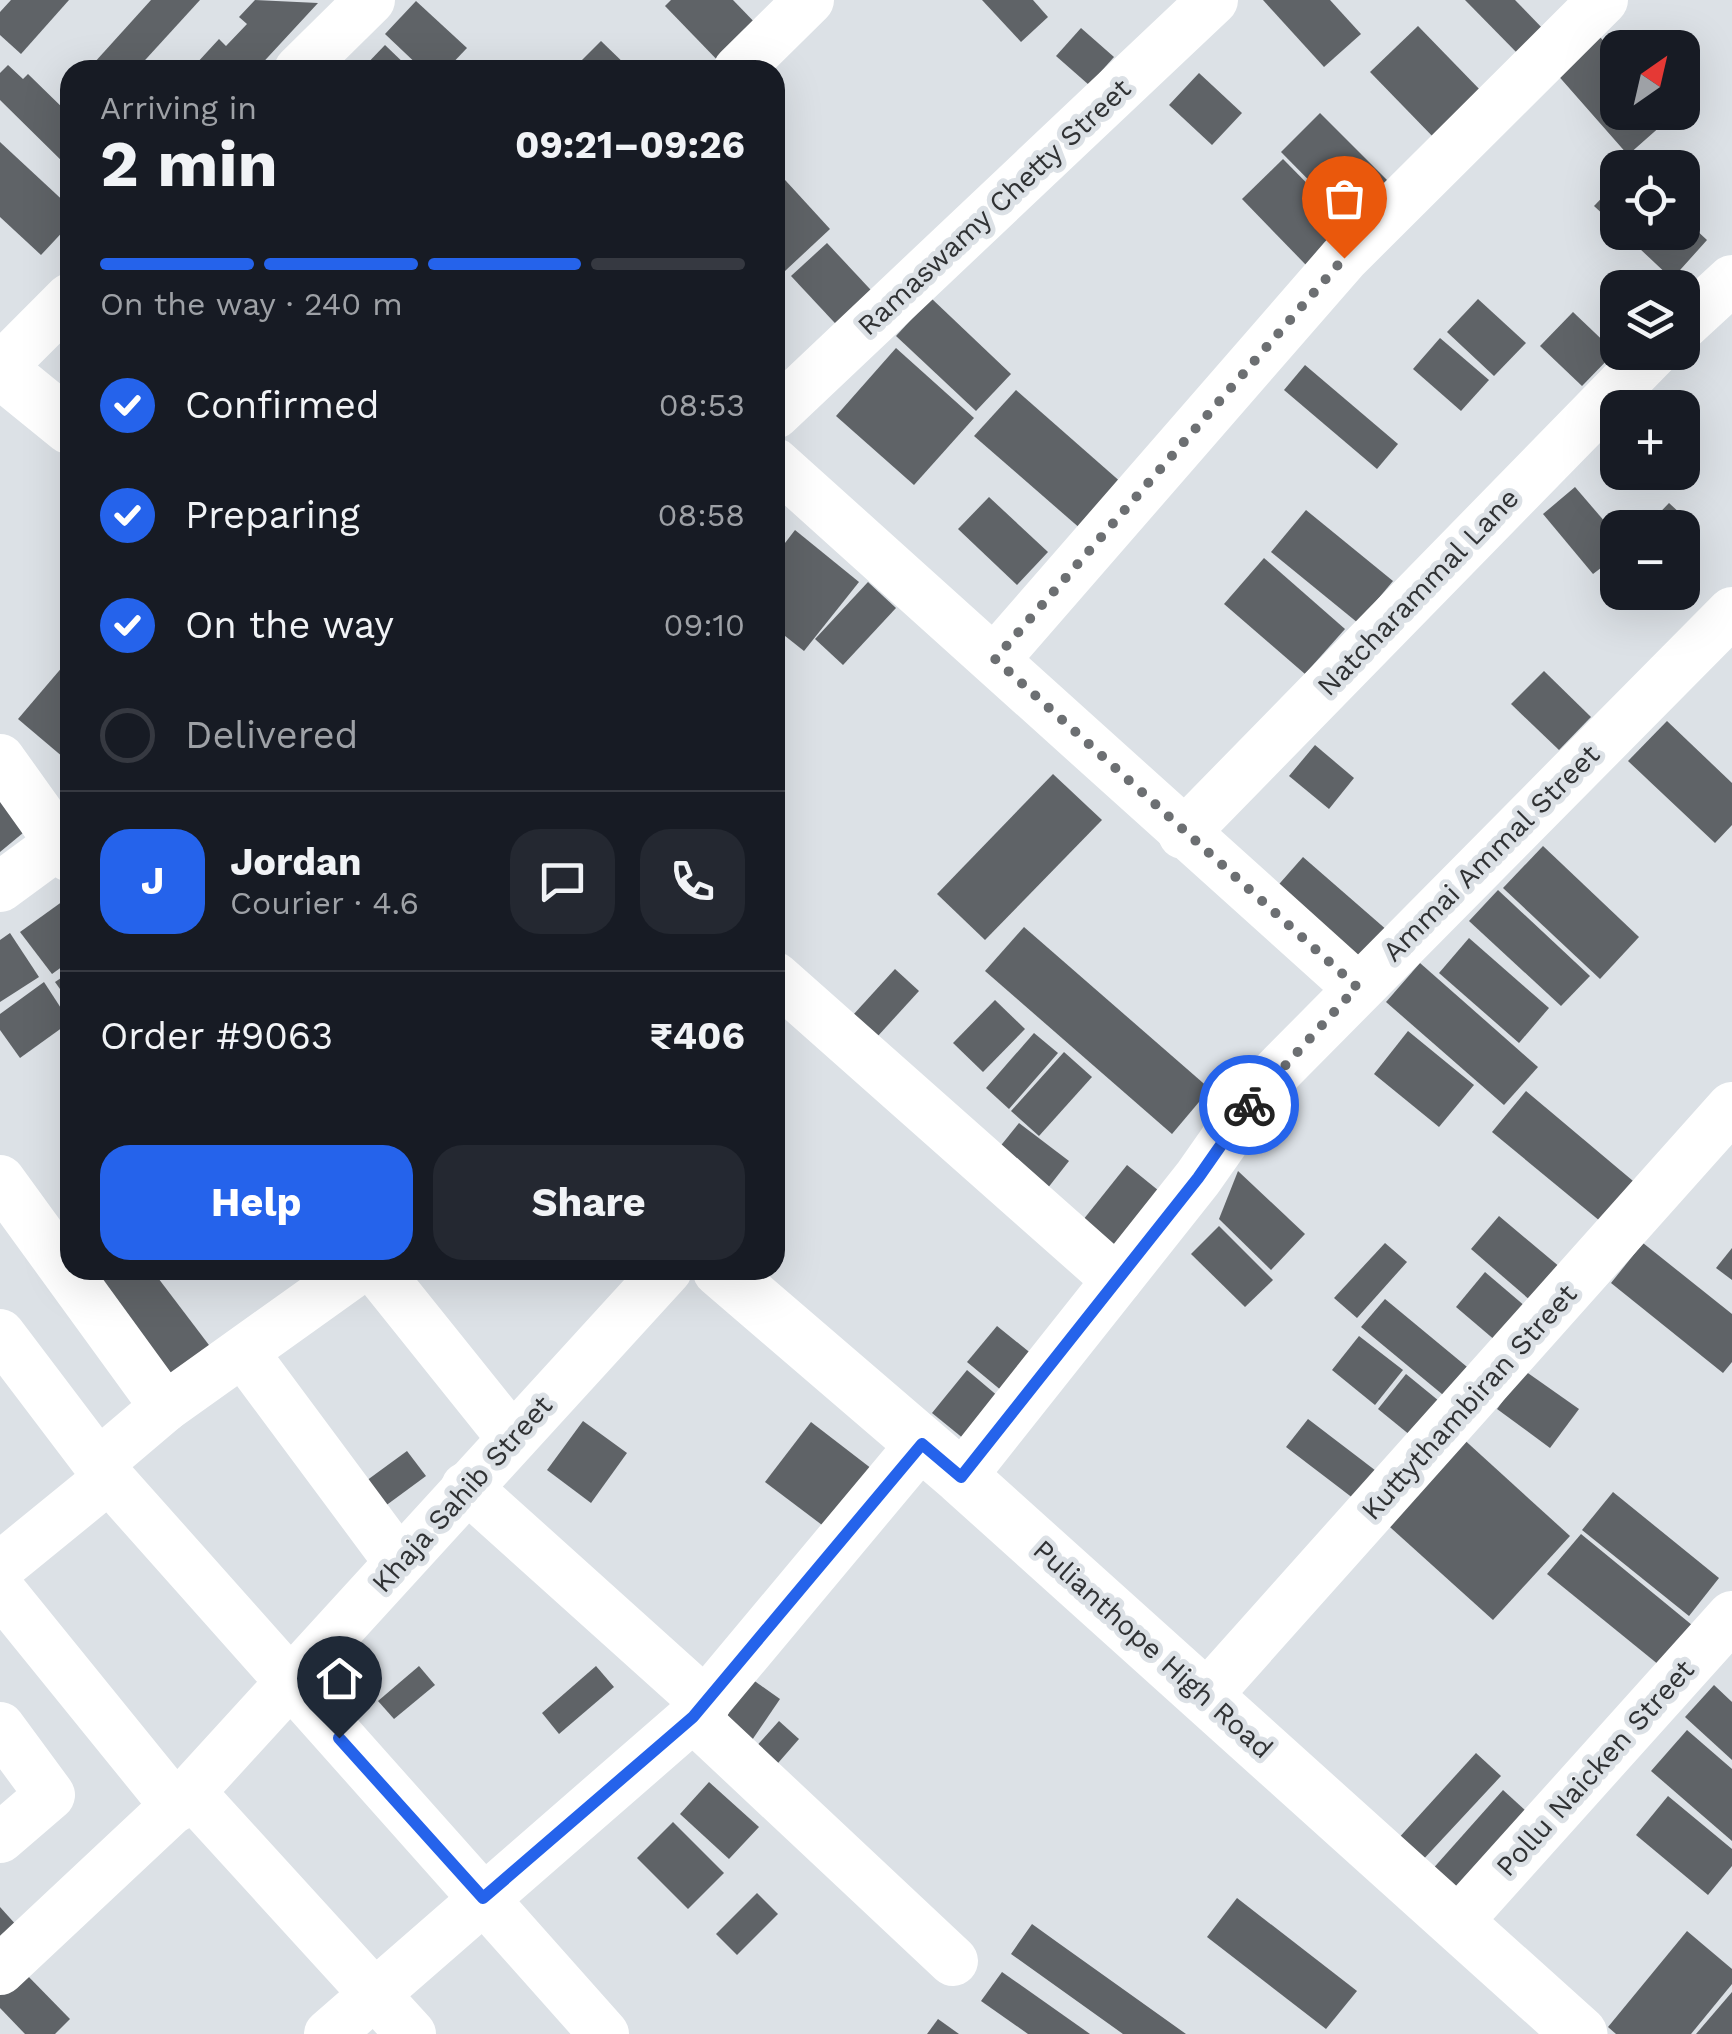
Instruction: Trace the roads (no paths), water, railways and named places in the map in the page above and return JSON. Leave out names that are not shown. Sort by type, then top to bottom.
[{"type":"main road","points":[[0,369],[60,419]]},
{"type":"main road","name":"Pulianthope High Road","points":[[732,1280],[942,1460],[1580,2034]]},
{"type":"street","points":[[309,60],[370,0]]},
{"type":"street","points":[[748,60],[809,0]]},
{"type":"street","name":"Ramaswamy Chetty Street","points":[[785,405],[1213,0]]},
{"type":"street","points":[[995,659],[1344,258],[1603,0]]},
{"type":"street","points":[[1700,309],[1732,280]]},
{"type":"street","points":[[0,369],[60,308]]},
{"type":"street","name":"Natcharammal Lane","points":[[1183,834],[1636,370]]},
{"type":"street","points":[[785,485],[995,659],[1183,834],[1357,987]]},
{"type":"street","name":"Ammai Ammal Street","points":[[329,2034],[699,1710],[1117,1280],[1261,1088],[1732,612]]},
{"type":"street","points":[[0,758],[60,843]]},
{"type":"street","points":[[0,887],[60,853]]},
{"type":"street","points":[[785,986],[1117,1280]]},
{"type":"street","name":"Kuttythambiran Street","points":[[1206,1696],[1732,1107]]},
{"type":"street","points":[[0,1180],[60,1263]]},
{"type":"street","points":[[72,1280],[164,1407]]},
{"type":"street","points":[[0,1567],[104,1471],[164,1407],[343,1280]]},
{"type":"street","points":[[385,1280],[511,1437]]},
{"type":"street","name":"Khaja Sahib Street","points":[[0,1970],[183,1799],[659,1280]]},
{"type":"street","points":[[0,1334],[104,1471],[604,2034]]},
{"type":"street","points":[[243,1352],[399,1562]]},
{"type":"street","points":[[466,1487],[953,1961]]},
{"type":"street","points":[[0,1590],[183,1799],[411,2034]]},
{"type":"street","name":"Pollu Naicken Street","points":[[1458,1921],[1732,1616]]},
{"type":"street","points":[[0,1727],[50,1795],[0,1838]]}]
